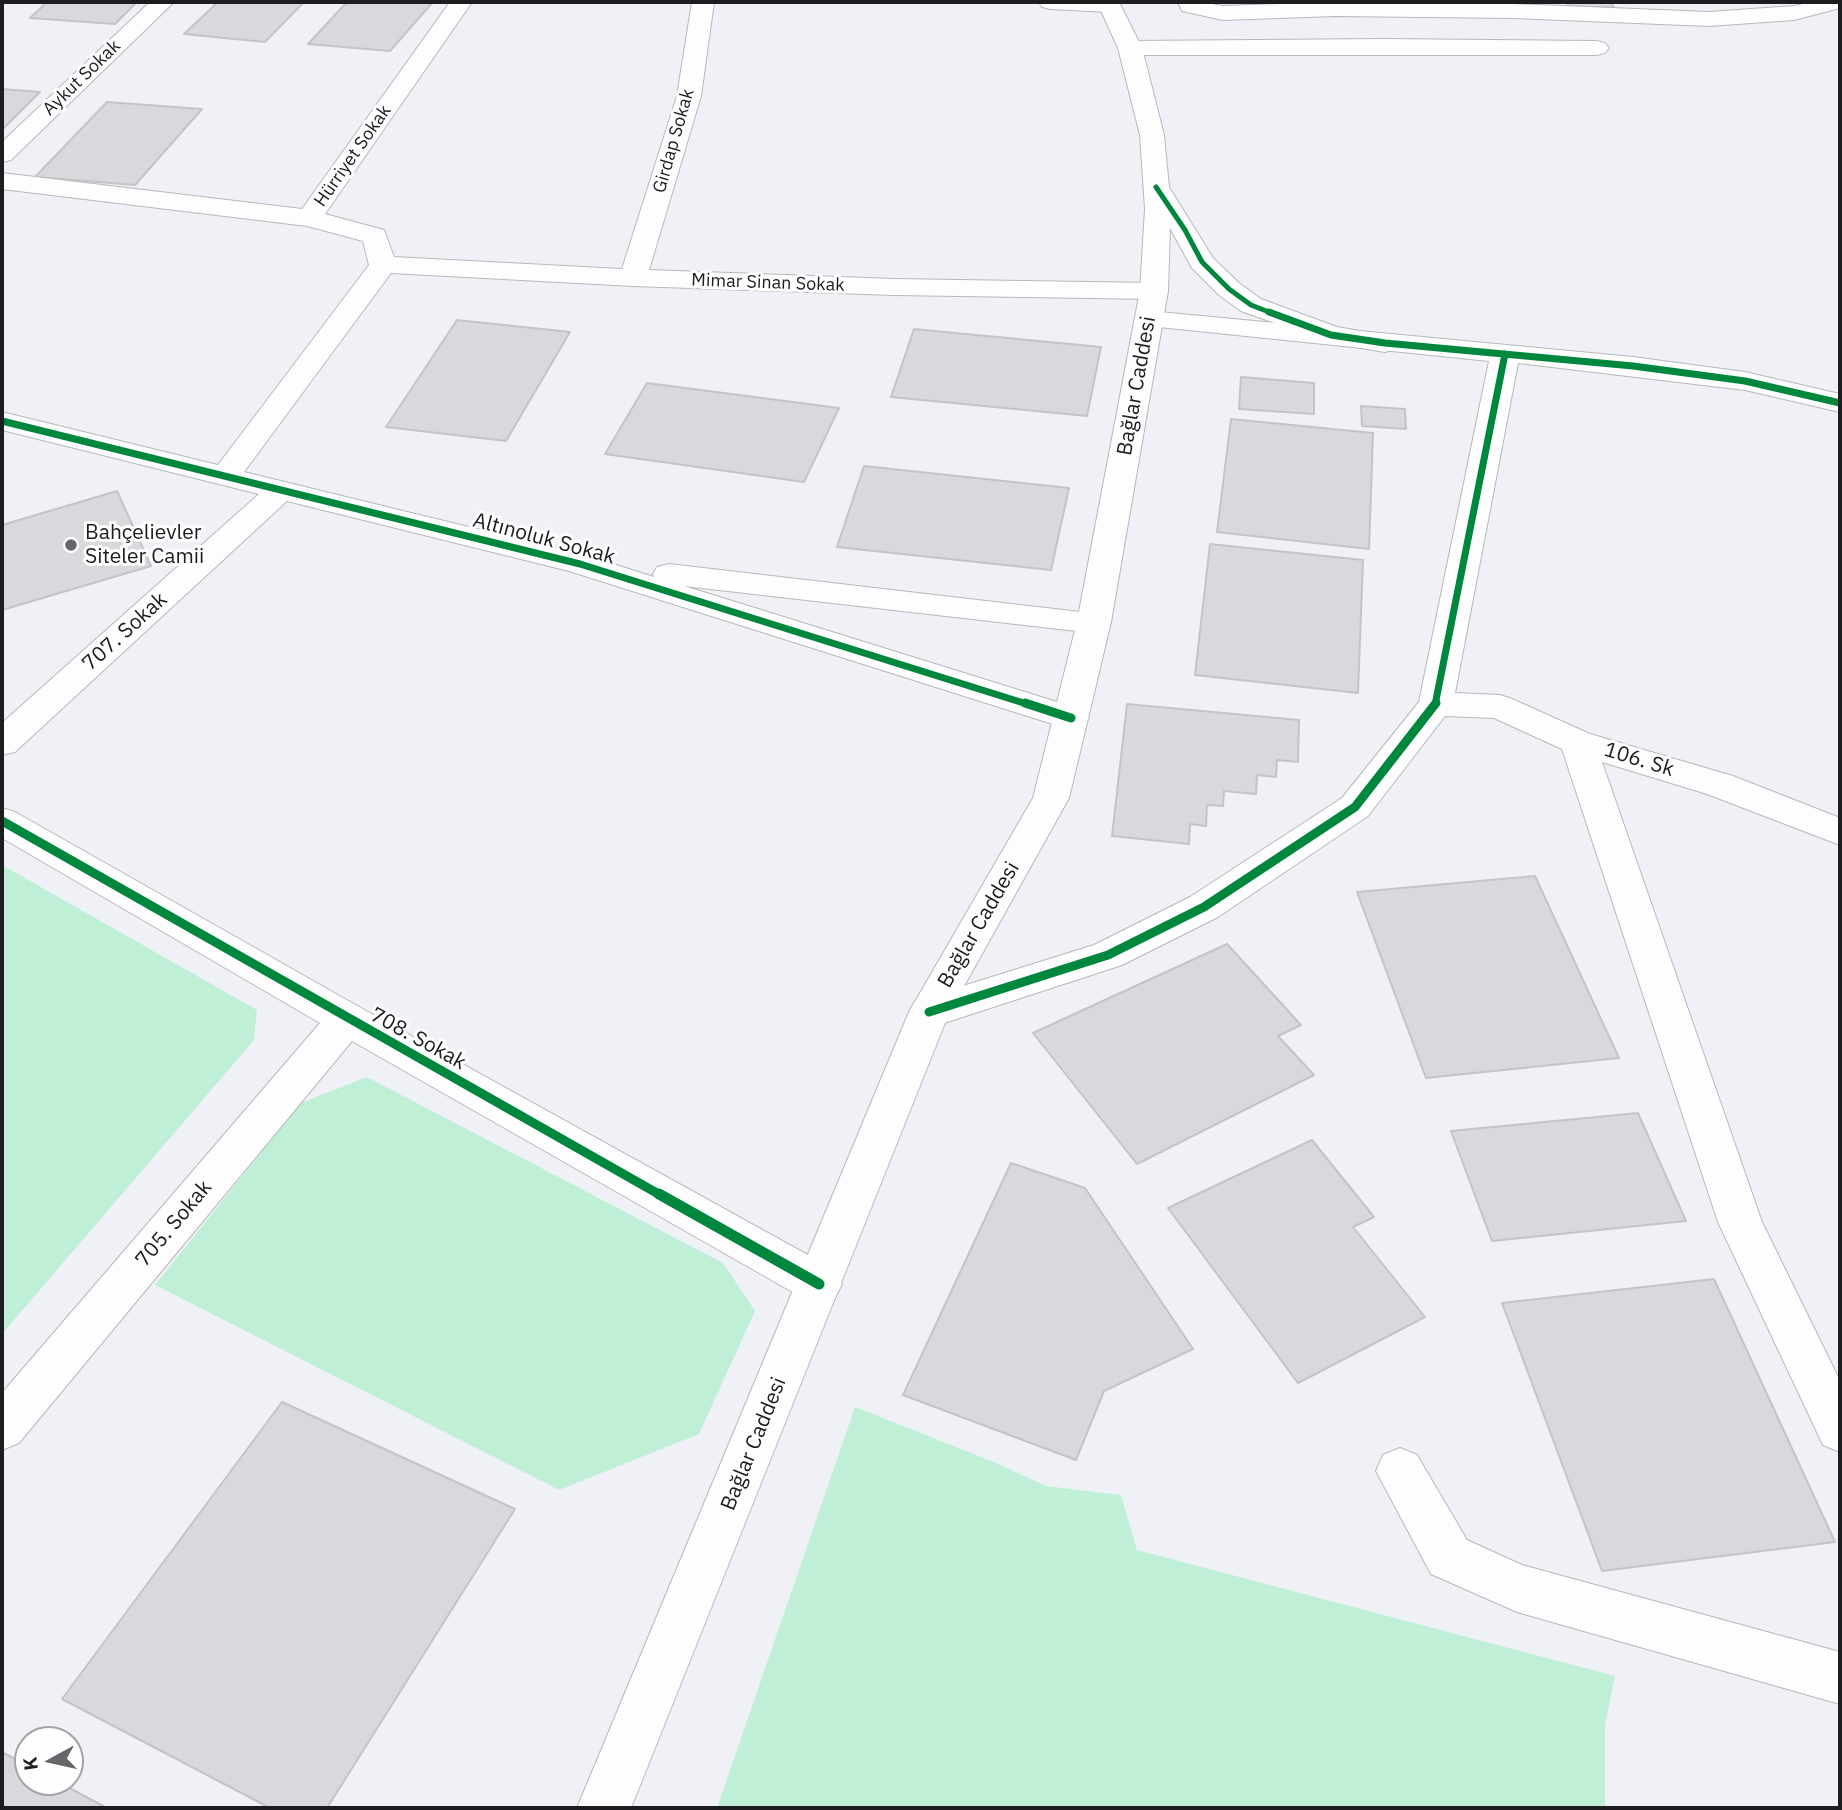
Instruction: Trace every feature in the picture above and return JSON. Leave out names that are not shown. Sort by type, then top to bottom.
[{"type":"street","name":"Aykut Sokak","points":[[2,155],[163,2]]},
{"type":"street","name":"Hürriyet Sokak","points":[[383,265],[375,236],[309,218],[461,2]]},
{"type":"street","name":"Girdap Sokak","points":[[633,278],[689,96],[703,2]]},
{"type":"street","points":[[1050,2],[1108,4]]},
{"type":"street","points":[[1189,2],[1190,6],[1223,13],[1510,7],[1709,19],[1794,13],[1837,2]]},
{"type":"street","name":"Bağlar Caddesi","points":[[613,1804],[929,1012],[1051,798],[1094,622],[1152,305],[1158,209],[1152,135],[1130,48],[1108,4]]},
{"type":"street","points":[[1130,48],[1597,48]]},
{"type":"street","points":[[2,181],[309,218]]},
{"type":"street","points":[[1156,187],[1185,230],[1202,262],[1229,289],[1251,305],[1331,335],[1385,343],[1633,366],[1745,381],[1840,403]]},
{"type":"street","points":[[224,478],[383,265]]},
{"type":"street","name":"Mimar Sinan Sokak","points":[[383,265],[633,278],[908,287],[1152,305],[1385,343]]},
{"type":"street","points":[[929,1012],[1108,955],[1205,907],[1355,807],[1436,704],[1505,354]]},
{"type":"street","name":"Altınoluk Sokak","points":[[2,421],[279,492],[580,564],[1071,718]]},
{"type":"street","name":"707. Sokak","points":[[2,743],[279,492]]},
{"type":"street","name":"Altınoluk Sokak","points":[[580,564],[1094,622]]},
{"type":"street","name":"106. Sk","points":[[1436,704],[1500,707],[1577,742],[1720,785],[1840,832]]},
{"type":"street","points":[[1577,742],[1740,1222],[1840,1430]]},
{"type":"street","name":"708. Sokak","points":[[2,821],[347,1019],[820,1284]]},
{"type":"street","name":"705. Sokak","points":[[2,1428],[347,1019]]},
{"type":"street","points":[[1400,1471],[1449,1557],[1517,1588],[1840,1678]]},
{"type":"green space","points":[[2,865],[257,1010],[254,1040],[2,1334]]},
{"type":"green space","points":[[367,1077],[723,1263],[755,1311],[699,1434],[559,1490],[155,1285],[301,1103]]},
{"type":"green space","points":[[855,1407],[994,1462],[1046,1486],[1121,1495],[1137,1550],[1615,1676],[1605,1725],[1605,1808],[717,1808]]},
{"type":"building","points":[[47,2],[137,2],[115,24],[30,18]]},
{"type":"building","points":[[218,2],[304,2],[265,42],[184,34]]},
{"type":"building","points":[[347,2],[433,2],[390,51],[308,44]]},
{"type":"building","points":[[1566,2],[1610,2],[1614,7],[1570,8]]},
{"type":"building","points":[[2,89],[40,92],[2,130]]},
{"type":"building","points":[[107,102],[202,109],[135,185],[35,177]]},
{"type":"building","points":[[457,320],[570,332],[506,441],[386,427]]},
{"type":"building","points":[[914,329],[1101,347],[1087,416],[891,397]]},
{"type":"building","points":[[1241,377],[1314,383],[1314,414],[1239,409]]},
{"type":"building","points":[[647,383],[839,408],[804,482],[605,454]]},
{"type":"building","points":[[1361,406],[1405,409],[1406,429],[1362,426]]},
{"type":"building","points":[[1231,419],[1373,433],[1369,549],[1217,532]]},
{"type":"building","points":[[864,466],[1069,488],[1051,570],[837,547]]},
{"type":"building","name":"Bahçelievler Siteler Camii","points":[[117,491],[151,566],[2,610],[2,525]]},
{"type":"building","points":[[1210,544],[1363,560],[1358,693],[1195,675]]},
{"type":"building","points":[[1127,704],[1299,720],[1298,762],[1277,760],[1276,777],[1257,775],[1256,794],[1224,791],[1223,806],[1207,805],[1206,826],[1190,824],[1189,844],[1112,836]]},
{"type":"building","points":[[1535,876],[1619,1058],[1426,1078],[1357,892]]},
{"type":"building","points":[[1227,944],[1301,1025],[1278,1036],[1314,1075],[1137,1164],[1033,1033]]},
{"type":"building","points":[[1638,1113],[1686,1221],[1492,1241],[1451,1131]]},
{"type":"building","points":[[1312,1140],[1374,1217],[1353,1227],[1425,1317],[1298,1383],[1168,1208]]},
{"type":"building","points":[[1011,1163],[1085,1188],[1193,1349],[1104,1391],[1076,1460],[903,1395]]},
{"type":"building","points":[[1714,1279],[1835,1542],[1602,1571],[1502,1303]]},
{"type":"building","points":[[282,1402],[515,1509],[327,1808],[270,1808],[62,1699]]},
{"type":"building","points":[[2,1752],[14,1758],[14,1796],[84,1796],[107,1808],[2,1808]]},
{"type":"cycle path","points":[[1156,187],[1185,230],[1202,262],[1229,289],[1251,305],[1331,335],[1385,343],[1633,366],[1745,381],[1840,403]]},
{"type":"cycle path","points":[[929,1012],[1108,955],[1204,907],[1355,807],[1436,704],[1505,354]]},
{"type":"cycle path","points":[[2,421],[580,564],[1071,718]]},
{"type":"cycle path","points":[[2,821],[347,1019],[819,1284]]},
{"type":"place","name":"Bahçelievler Siteler Camii","points":[[71,545]]}]
